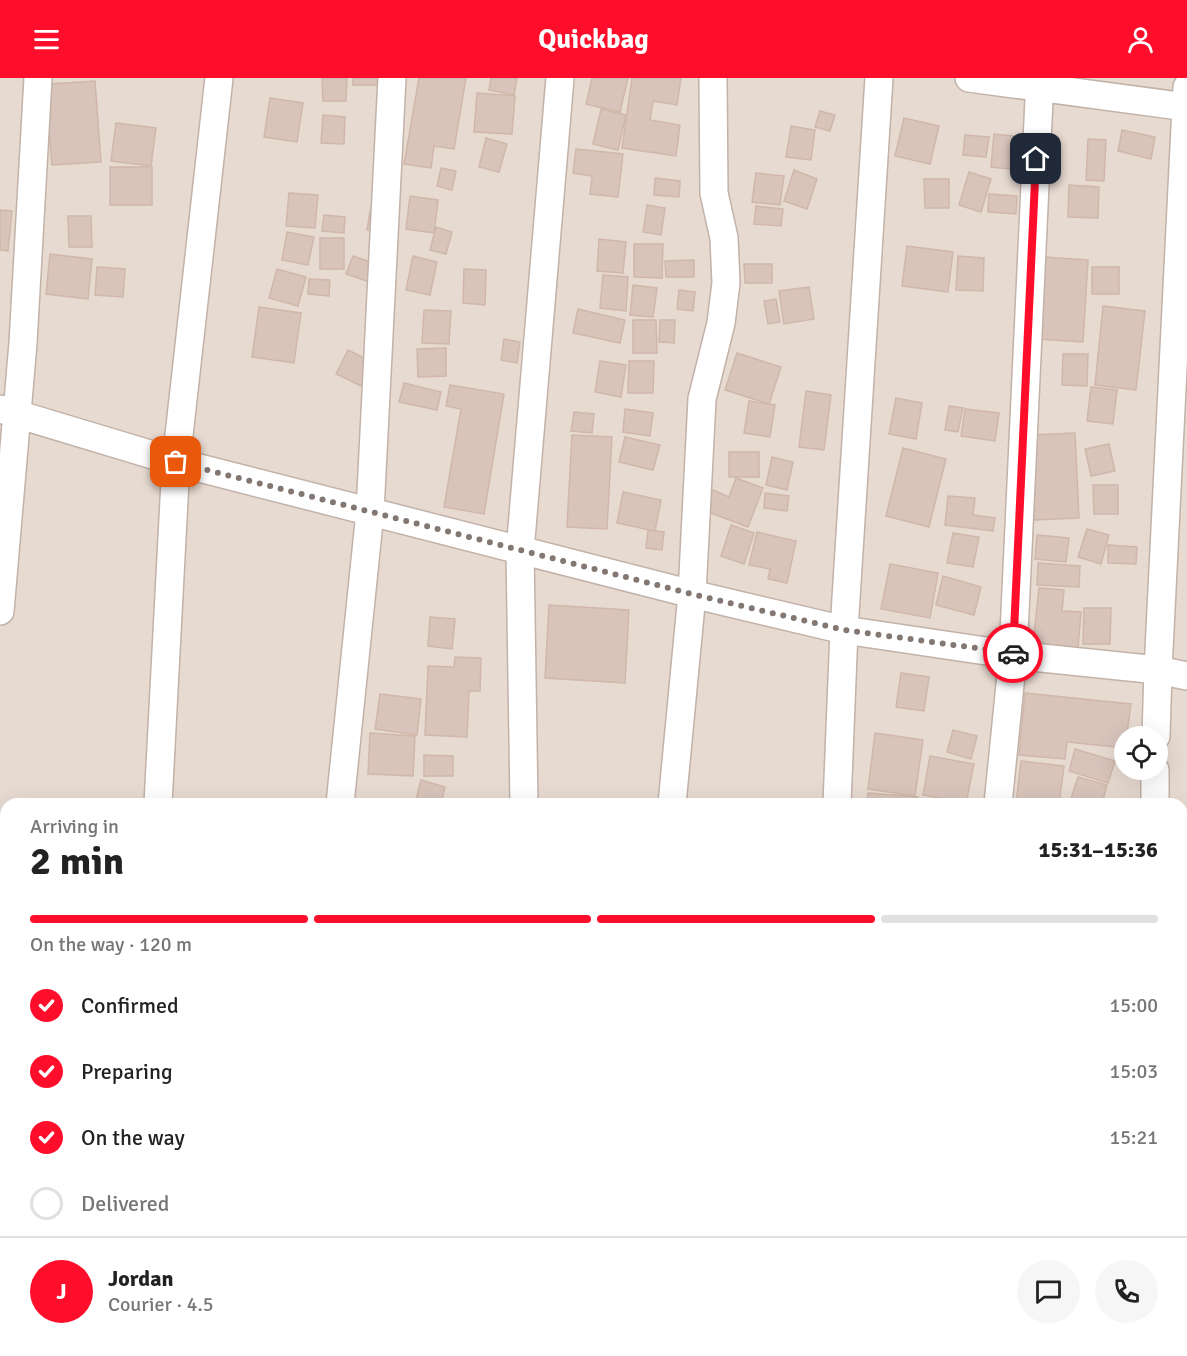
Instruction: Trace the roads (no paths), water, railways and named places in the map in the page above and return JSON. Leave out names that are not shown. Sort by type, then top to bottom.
[{"type":"street","points":[[0,611],[8,411],[23,343],[38,78]]},
{"type":"street","points":[[158,798],[176,462],[219,78]]},
{"type":"street","points":[[341,798],[370,512],[392,78]]},
{"type":"street","points":[[524,798],[520,551],[560,78]]},
{"type":"street","points":[[673,798],[692,594],[702,399],[721,323],[726,283],[723,238],[714,193],[713,78]]},
{"type":"street","points":[[837,798],[844,630],[879,78]]},
{"type":"street","points":[[969,78],[1040,83],[1186,101],[1156,726]]},
{"type":"street","points":[[999,798],[1013,655],[1040,83]]},
{"type":"street","points":[[8,411],[176,462],[520,551],[844,630],[1013,655],[1158,670],[1187,676]]},
{"type":"street","points":[[1155,780],[1155,798]]}]
